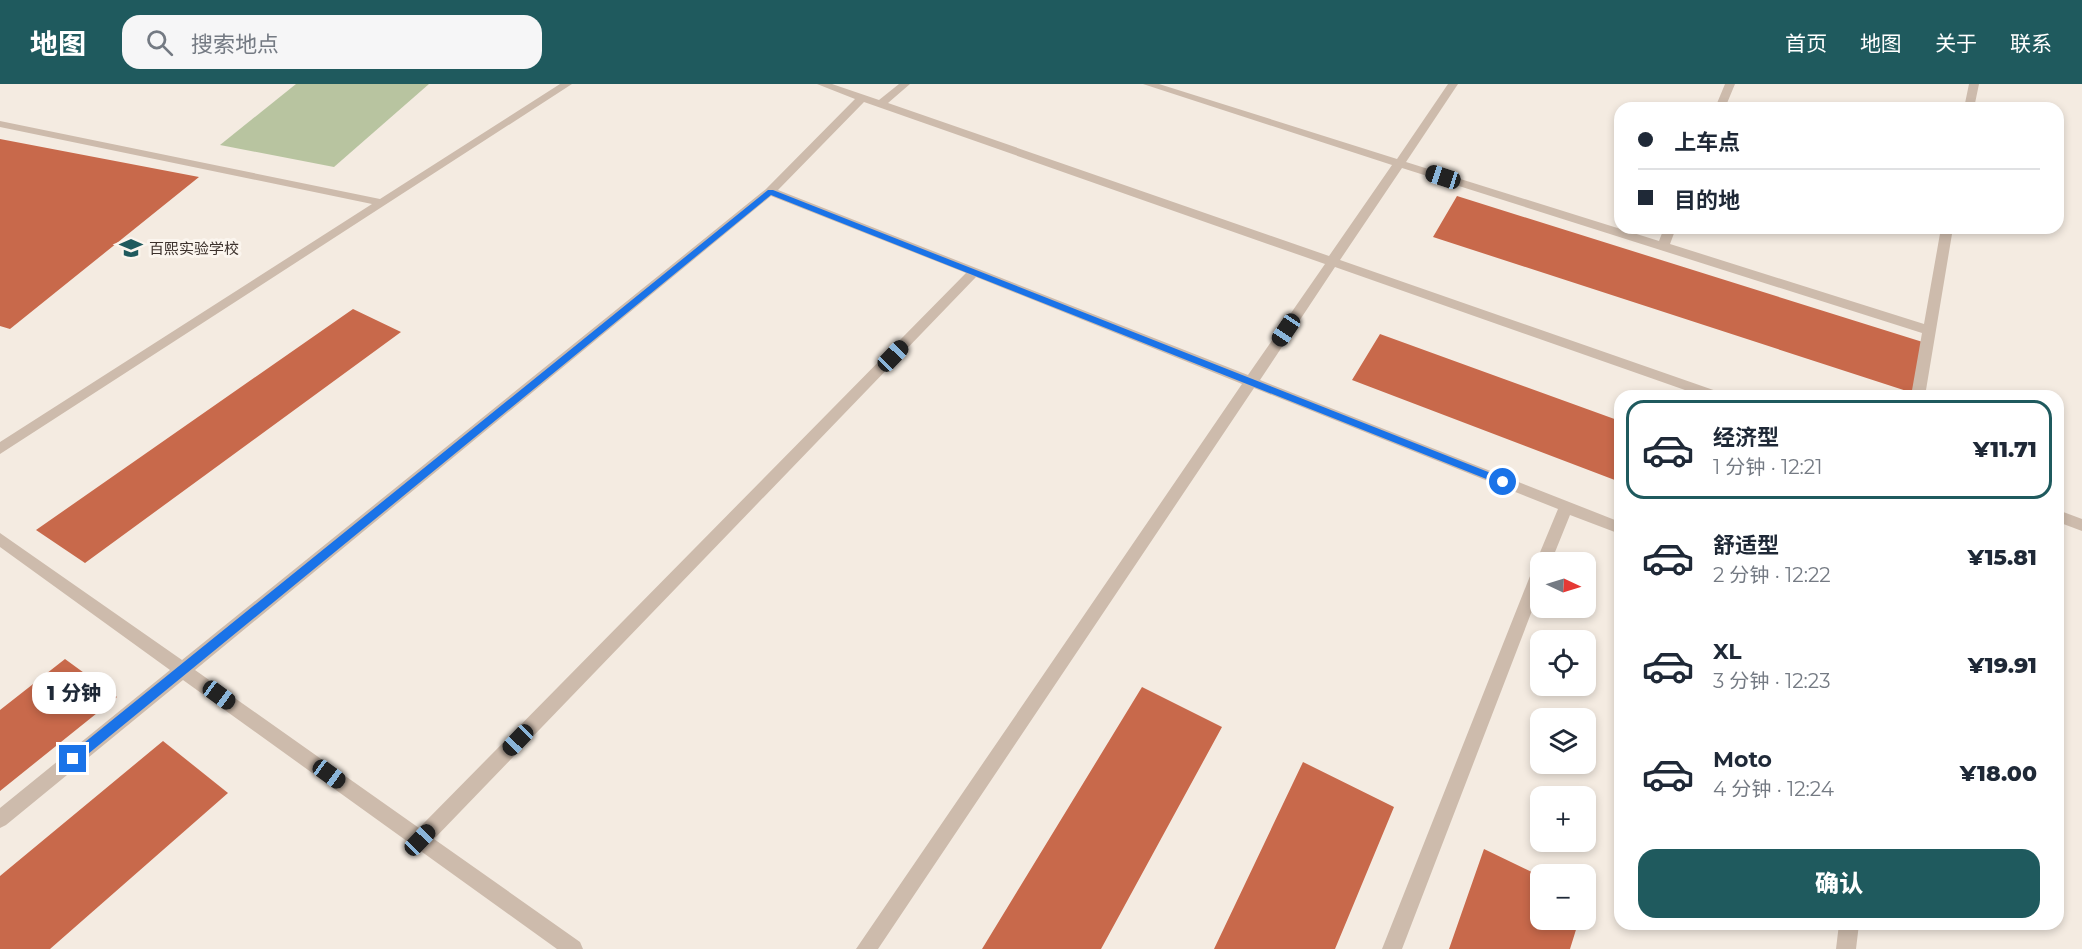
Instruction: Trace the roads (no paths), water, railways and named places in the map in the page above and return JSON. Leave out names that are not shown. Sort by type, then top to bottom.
[{"type":"street","points":[[0,448],[567,84]]},
{"type":"street","points":[[822,84],[1333,260],[1700,390]]},
{"type":"street","points":[[881,104],[905,84]]},
{"type":"street","points":[[1148,84],[1614,231]]},
{"type":"street","points":[[866,949],[1453,84]]},
{"type":"street","points":[[1722,102],[1730,84]]},
{"type":"street","points":[[1971,102],[1974,84]]},
{"type":"street","points":[[0,819],[770,192],[862,98]]},
{"type":"street","points":[[0,124],[382,203]]},
{"type":"street","points":[[770,192],[1614,526]]},
{"type":"street","points":[[1625,234],[1928,330]]},
{"type":"street","points":[[1663,246],[1668,234]]},
{"type":"street","points":[[1919,390],[1946,234]]},
{"type":"street","points":[[420,840],[974,272]]},
{"type":"street","points":[[1548,552],[1566,507]]},
{"type":"street","points":[[2064,518],[2082,525]]},
{"type":"street","points":[[0,539],[573,949]]},
{"type":"street","points":[[1392,949],[1530,597]]},
{"type":"street","points":[[1846,949],[1848,930]]},
{"type":"place","name":"百熙实验学校","points":[[131,248]]}]
